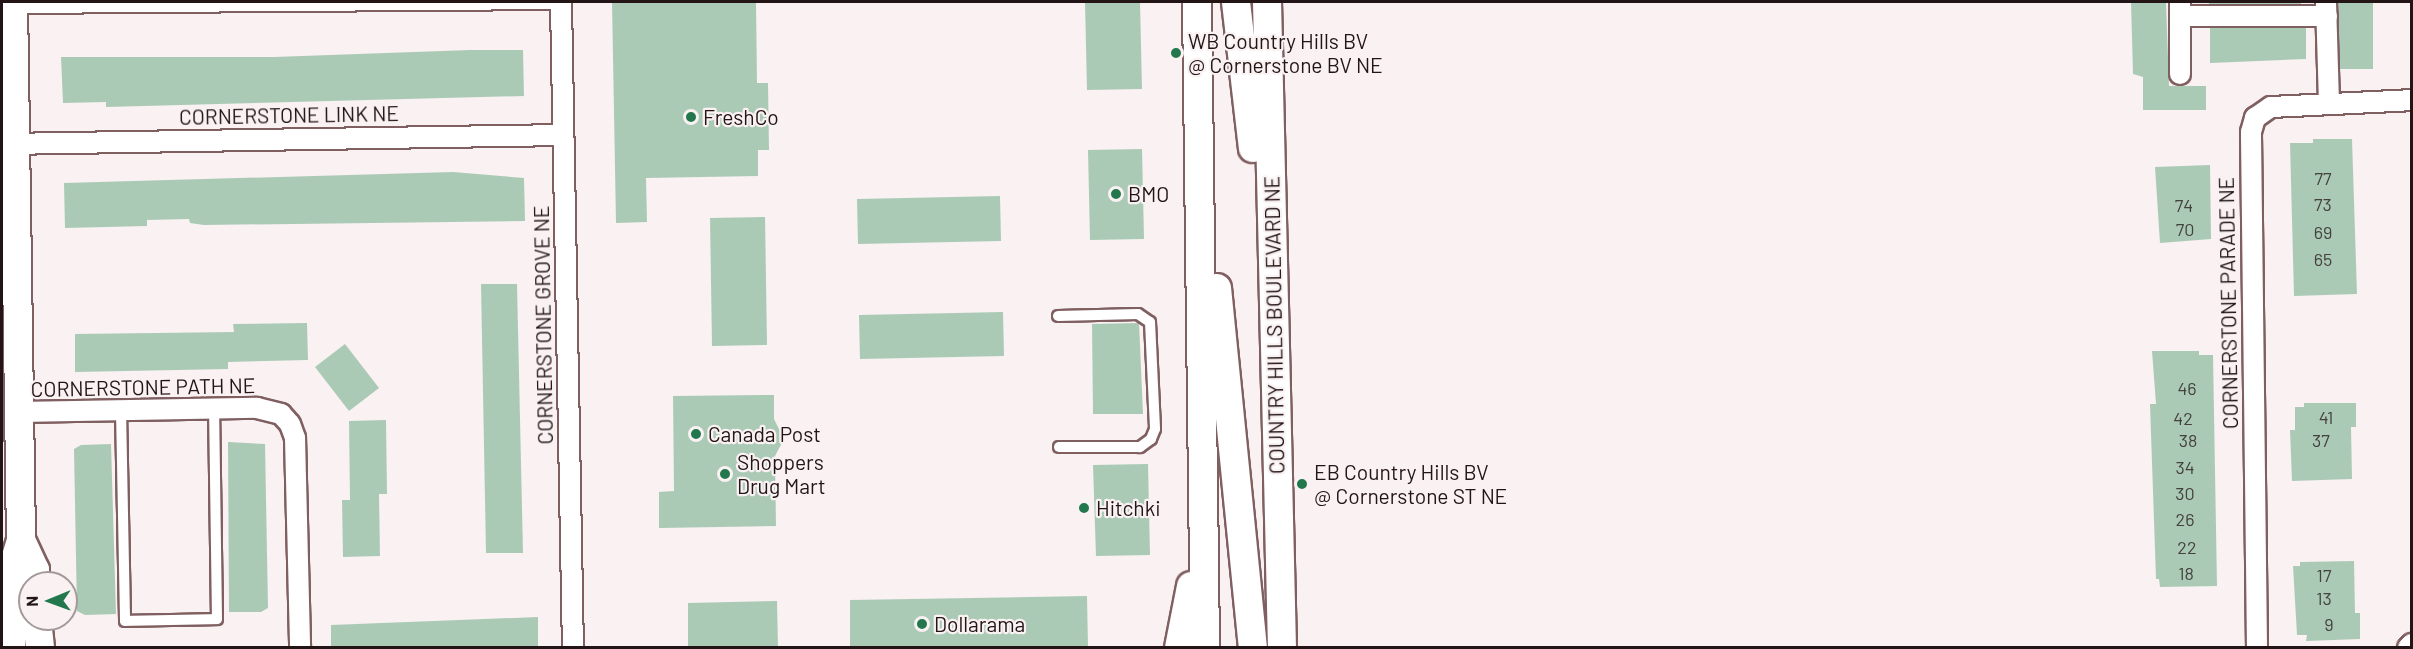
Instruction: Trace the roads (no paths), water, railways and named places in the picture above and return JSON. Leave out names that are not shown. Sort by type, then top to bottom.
[{"type":"main road","points":[[1197,2],[1205,648]]},
{"type":"main road","points":[[1236,2],[1274,332]]},
{"type":"main road","name":"COUNTRY HILLS BOULEVARD NE","points":[[1267,2],[1282,648]]},
{"type":"main road","points":[[1267,48],[1275,2]]},
{"type":"main road","points":[[9,6],[8,144],[19,412],[21,540],[11,573],[11,648]]},
{"type":"main road","points":[[1199,177],[1213,251],[1253,648]]},
{"type":"main road","points":[[1179,648],[1198,544],[1203,485]]},
{"type":"main road","points":[[21,540],[35,571]]},
{"type":"main road","points":[[38,631],[40,648]]},
{"type":"street","name":"CORNERSTONE GROVE NE","points":[[561,3],[573,648]]},
{"type":"street","points":[[2180,74],[2180,9],[2327,9],[2329,104]]},
{"type":"street","name":"CORNERSTONE PARADE NE","points":[[2257,648],[2251,132],[2255,118],[2271,107],[2412,100]]},
{"type":"street","name":"CORNERSTONE LINK NE","points":[[8,144],[563,135]]},
{"type":"street","name":"CORNERSTONE PATH NE","points":[[19,412],[270,410],[290,424],[295,438],[300,648]]},
{"type":"street","points":[[2408,648],[2412,644]]},
{"type":"lane","points":[[9,6],[561,3]]},
{"type":"lane","points":[[1058,316],[1138,315],[1150,322],[1155,429],[1151,439],[1140,447],[1059,447]]},
{"type":"lane","points":[[121,410],[124,621],[217,619],[214,409]]},
{"type":"place","name":"WB Country Hills BV @ Cornerstone BV NE","points":[[1176,53]]},
{"type":"place","name":"FreshCo","points":[[691,117]]},
{"type":"place","name":"BMO","points":[[1116,194]]},
{"type":"place","name":"Canada Post","points":[[696,434]]},
{"type":"place","name":"Shoppers Drug Mart","points":[[725,474]]},
{"type":"place","name":"EB Country Hills BV @ Cornerstone ST NE","points":[[1302,484]]},
{"type":"place","name":"Hitchki","points":[[1084,508]]},
{"type":"place","name":"Dollarama","points":[[922,624]]}]
